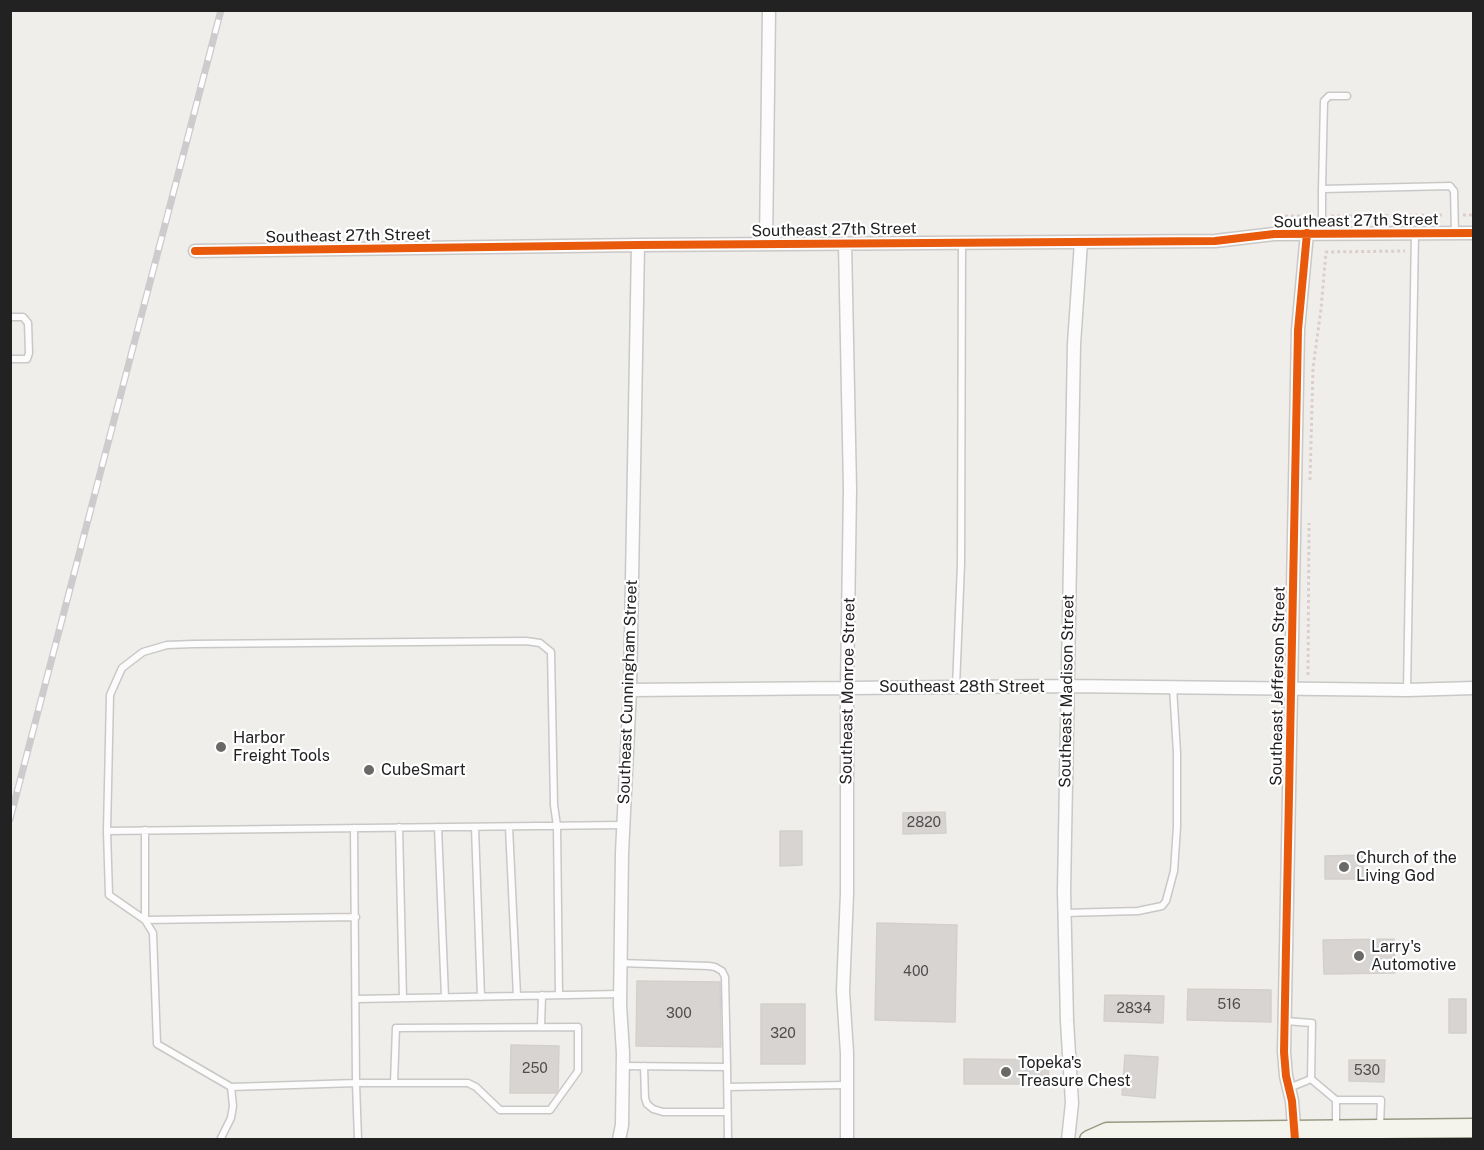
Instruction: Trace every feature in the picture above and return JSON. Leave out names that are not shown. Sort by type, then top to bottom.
[{"type":"main road","points":[[1089,1140],[1107,1132],[1295,1135],[1336,1129],[1473,1128]]},
{"type":"street","points":[[766,244],[769,10]]},
{"type":"street","name":"Southeast Jefferson Street","points":[[1295,1135],[1284,1052],[1284,1021],[1298,330],[1307,233]]},
{"type":"street","name":"Southeast 27th Street","points":[[195,251],[1215,241],[1274,234],[1473,233]]},
{"type":"street","name":"Southeast Madison Street","points":[[1068,1140],[1072,1103],[1064,913],[1074,344],[1081,242]]},
{"type":"street","name":"Southeast Monroe Street","points":[[845,243],[850,489],[847,893],[843,991],[847,1140]]},
{"type":"street","name":"Southeast Cunningham Street","points":[[619,1140],[622,1125],[623,1065],[620,963],[623,825],[630,690],[638,245]]},
{"type":"street","name":"Southeast 28th Street","points":[[630,690],[1068,686],[1407,690],[1473,688]]},
{"type":"lane","points":[[1322,233],[1324,101],[1329,96],[1347,96]]},
{"type":"lane","points":[[1322,189],[1450,186],[1454,190],[1455,233]]},
{"type":"lane","points":[[1407,690],[1415,233]]},
{"type":"lane","points":[[956,687],[961,564],[962,243]]},
{"type":"lane","points":[[10,317],[23,317],[28,323],[29,353],[27,358],[10,359]]},
{"type":"lane","points":[[394,1083],[396,1028],[578,1027],[578,1071],[550,1110],[500,1110],[476,1087],[468,1083],[394,1083],[356,1083],[231,1087],[157,1044],[153,933],[146,920],[109,895],[107,831],[110,694],[122,668],[144,652],[167,645],[193,644],[540,642],[551,652],[554,805],[557,826],[558,995]]},
{"type":"lane","points":[[1064,913],[1138,911],[1162,906],[1166,901],[1174,871],[1177,827],[1177,753],[1173,687]]},
{"type":"lane","points":[[107,831],[623,825]]},
{"type":"lane","points":[[399,827],[403,998]]},
{"type":"lane","points":[[438,827],[445,997]]},
{"type":"lane","points":[[475,827],[481,997]]},
{"type":"lane","points":[[509,827],[517,996]]},
{"type":"lane","points":[[354,828],[358,1140]]},
{"type":"lane","points":[[145,830],[146,920]]},
{"type":"lane","points":[[146,920],[356,917]]},
{"type":"lane","points":[[620,963],[709,966],[722,971],[725,977],[728,1140]]},
{"type":"lane","points":[[357,999],[620,994]]},
{"type":"lane","points":[[541,1027],[543,995]]},
{"type":"lane","points":[[1284,1021],[1312,1023],[1311,1079]]},
{"type":"lane","points":[[623,1065],[727,1067]]},
{"type":"lane","points":[[644,1065],[645,1098],[647,1104],[653,1109],[663,1112],[728,1112]]},
{"type":"lane","points":[[1289,1088],[1311,1079]]},
{"type":"lane","points":[[1311,1079],[1336,1100],[1381,1100],[1380,1129]]},
{"type":"lane","points":[[727,1087],[847,1085]]},
{"type":"lane","points":[[220,1140],[231,1118],[233,1106],[231,1087]]},
{"type":"lane","points":[[1336,1100],[1336,1129]]},
{"type":"path","points":[[1279,216],[1473,215]]},
{"type":"path","points":[[1310,482],[1313,368],[1326,252],[1410,251]]},
{"type":"path","points":[[1308,682],[1309,516]]},
{"type":"building","points":[[945,812],[946,833],[903,834],[903,813]]},
{"type":"building","points":[[780,831],[802,831],[802,865],[780,866]]},
{"type":"building","name":"Church of the Living God","points":[[1363,855],[1363,879],[1325,879],[1325,856]]},
{"type":"building","points":[[877,923],[957,925],[955,1022],[875,1020]]},
{"type":"building","name":"Larry's Automotive","points":[[1394,939],[1395,973],[1324,974],[1323,940]]},
{"type":"building","points":[[637,981],[720,982],[721,1047],[636,1046]]},
{"type":"building","points":[[1188,989],[1271,990],[1271,1022],[1187,1020]]},
{"type":"building","points":[[1105,995],[1164,996],[1163,1023],[1104,1021]]},
{"type":"building","points":[[1449,999],[1466,999],[1466,1033],[1449,1033]]},
{"type":"building","points":[[761,1004],[805,1004],[805,1064],[761,1064]]},
{"type":"building","points":[[511,1045],[559,1046],[556,1093],[510,1093]]},
{"type":"building","points":[[1125,1055],[1158,1057],[1155,1098],[1122,1095]]},
{"type":"building","name":"Topeka's Treasure Chest","points":[[964,1059],[1049,1060],[1048,1084],[964,1084]]},
{"type":"building","points":[[1349,1060],[1385,1060],[1384,1082],[1349,1081]]},
{"type":"railway","points":[[10,819],[221,10]]},
{"type":"cycle path","points":[[1295,1140],[1292,1101],[1286,1076],[1284,1052],[1298,330],[1307,233]]},
{"type":"cycle path","points":[[195,251],[1215,241],[1274,234],[1474,233]]},
{"type":"place","name":"Harbor Freight Tools","points":[[221,747]]},
{"type":"place","name":"CubeSmart","points":[[369,770]]},
{"type":"place","name":"Church of the Living God","points":[[1344,867]]},
{"type":"place","name":"Larry's Automotive","points":[[1359,956]]},
{"type":"place","name":"Topeka's Treasure Chest","points":[[1006,1072]]}]
